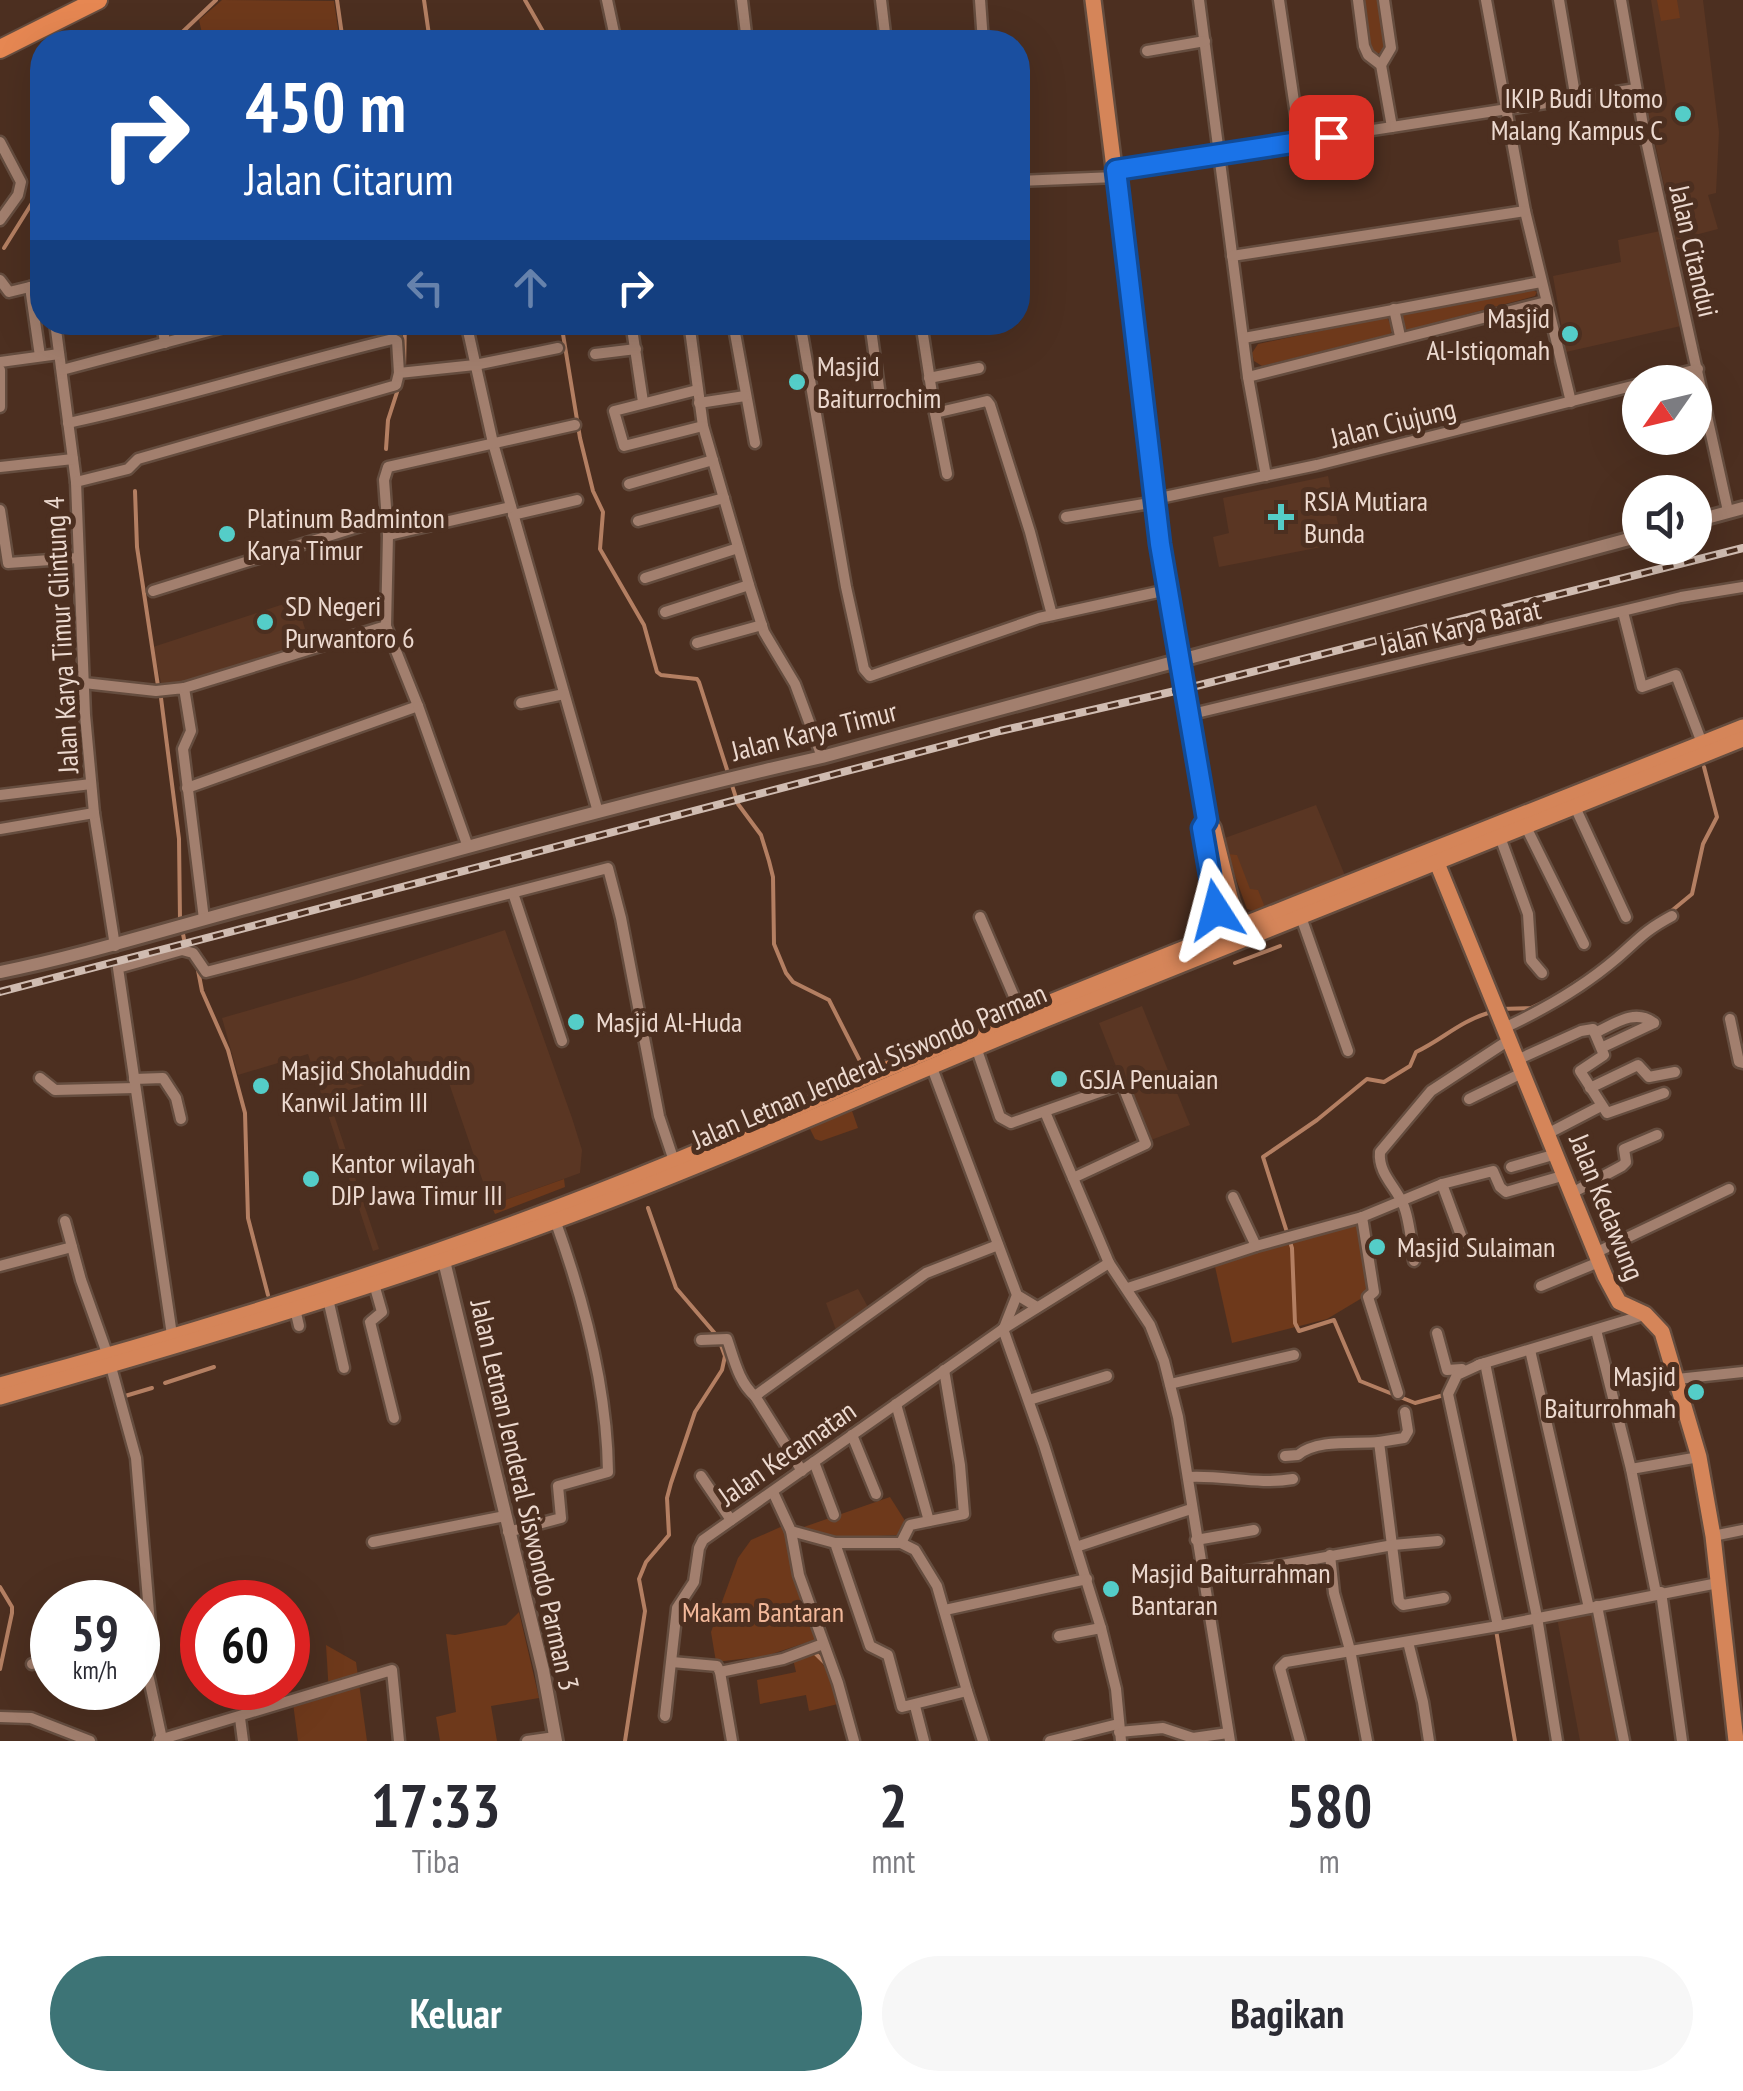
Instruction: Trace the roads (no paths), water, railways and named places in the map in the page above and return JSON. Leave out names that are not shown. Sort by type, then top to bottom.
[{"type":"highway","points":[[38,30],[98,0]]},
{"type":"highway","points":[[0,49],[30,34]]},
{"type":"main road","points":[[1093,0],[1167,590],[1207,820],[1213,828],[1243,933]]},
{"type":"main road","name":"Jalan Letnan Jenderal Siswondo Parman","points":[[787,1119],[976,1048],[1702,743],[1742,739]]},
{"type":"main road","name":"Jalan Letnan Jenderal Siswondo Parman","points":[[1243,933],[1302,917],[1742,739]]},
{"type":"main road","points":[[1207,820],[1202,828],[1216,913],[1226,940]]},
{"type":"main road","name":"Jalan Kedawung","points":[[1436,863],[1597,1258],[1619,1302],[1645,1314],[1662,1332],[1699,1457],[1714,1536],[1736,1741]]},
{"type":"main road","name":"Jalan Letnan Jenderal Siswondo Parman","points":[[0,1397],[110,1361],[295,1310],[555,1220],[1022,1015],[1226,940]]},
{"type":"main road","name":"Jalan Letnan Jenderal Siswondo Parman","points":[[0,1385],[110,1361],[172,1335],[465,1240],[674,1161],[711,1152]]},
{"type":"street","points":[[607,0],[613,30]]},
{"type":"street","points":[[742,0],[746,30]]},
{"type":"street","points":[[882,0],[885,30]]},
{"type":"street","points":[[980,0],[981,30]]},
{"type":"street","points":[[1199,0],[1248,377],[1266,476]]},
{"type":"street","points":[[1279,0],[1300,142]]},
{"type":"street","points":[[1358,0],[1364,46],[1381,66]]},
{"type":"street","points":[[1384,0],[1391,48],[1381,66],[1392,127]]},
{"type":"street","points":[[1486,0],[1525,211],[1570,402]]},
{"type":"street","points":[[1559,0],[1576,100]]},
{"type":"street","name":"Jalan Citandui","points":[[1622,0],[1636,89],[1697,365]]},
{"type":"street","points":[[1147,51],[1205,40]]},
{"type":"street","points":[[1030,180],[1116,174],[1219,154],[1636,89]]},
{"type":"street","points":[[0,142],[21,182],[18,195],[0,220]]},
{"type":"street","points":[[1232,256],[1525,211]]},
{"type":"street","points":[[0,280],[9,292],[30,287]]},
{"type":"street","points":[[1244,338],[1542,282]]},
{"type":"street","points":[[1248,377],[1546,302]]},
{"type":"street","points":[[1394,309],[1400,336]]},
{"type":"street","points":[[37,335],[40,356]]},
{"type":"street","name":"Jalan Karya Timur Glintung 4","points":[[57,335],[76,482],[91,784],[114,946]]},
{"type":"street","points":[[164,335],[165,343]]},
{"type":"street","points":[[62,370],[195,335]]},
{"type":"street","points":[[469,335],[493,443],[598,812]]},
{"type":"street","points":[[634,335],[644,402]]},
{"type":"street","points":[[690,335],[703,426],[749,585],[762,625],[796,684],[822,757]]},
{"type":"street","points":[[735,335],[755,443]]},
{"type":"street","points":[[802,335],[856,642],[866,672],[876,675],[1052,615],[1167,590]]},
{"type":"street","points":[[872,335],[880,403]]},
{"type":"street","points":[[923,335],[947,474]]},
{"type":"street","points":[[68,424],[294,362],[397,341],[396,385],[138,459],[128,468],[76,482]]},
{"type":"street","points":[[399,372],[475,365],[558,348]]},
{"type":"street","points":[[595,354],[636,348]]},
{"type":"street","points":[[0,362],[59,354]]},
{"type":"street","points":[[928,378],[979,368]]},
{"type":"street","points":[[0,370],[0,406]]},
{"type":"street","name":"Jalan Ciujung","points":[[1066,517],[1266,476],[1622,388]]},
{"type":"street","points":[[696,390],[614,409],[623,445],[703,426]]},
{"type":"street","points":[[699,404],[745,396]]},
{"type":"street","points":[[935,413],[987,401],[990,405],[1052,615]]},
{"type":"street","points":[[468,847],[386,626],[388,535],[384,480],[388,467],[575,425]]},
{"type":"street","name":"Jalan Citandui","points":[[1712,435],[1728,511]]},
{"type":"street","points":[[0,467],[73,459]]},
{"type":"street","points":[[629,484],[713,460]]},
{"type":"street","points":[[638,521],[724,498]]},
{"type":"street","points":[[388,535],[577,500]]},
{"type":"street","points":[[1712,516],[1743,508]]},
{"type":"street","points":[[0,510],[8,563],[78,558]]},
{"type":"street","points":[[153,591],[386,518]]},
{"type":"street","name":"Jalan Karya Timur","points":[[0,972],[114,946],[598,812],[822,757],[1622,541]]},
{"type":"street","points":[[645,578],[738,548]]},
{"type":"street","points":[[665,612],[749,585]]},
{"type":"street","name":"Jalan Karya Barat","points":[[1188,715],[1681,597],[1743,587]]},
{"type":"street","points":[[1623,612],[1642,687],[1676,674],[1702,743]]},
{"type":"street","points":[[697,643],[762,625]]},
{"type":"street","points":[[84,683],[156,691],[184,688],[386,626]]},
{"type":"street","points":[[184,688],[191,731],[182,749],[204,919]]},
{"type":"street","points":[[520,703],[564,694]]},
{"type":"street","points":[[187,788],[418,706]]},
{"type":"street","points":[[0,795],[91,784]]},
{"type":"street","points":[[1575,807],[1626,917]]},
{"type":"street","points":[[0,828],[94,813]]},
{"type":"street","points":[[1526,827],[1584,944]]},
{"type":"street","points":[[1500,838],[1528,914],[1531,960],[1542,973]]},
{"type":"street","points":[[172,1335],[118,968],[188,952],[206,972],[604,868],[611,873],[659,1116],[674,1161]]},
{"type":"street","points":[[514,893],[562,1041]]},
{"type":"street","points":[[1414,1261],[1401,1199],[1386,1179],[1380,1152],[1432,1091],[1501,1022],[1551,1006],[1618,957],[1644,931],[1672,916]]},
{"type":"street","points":[[980,917],[1022,1015]]},
{"type":"street","points":[[1302,917],[1348,1052]]},
{"type":"street","points":[[1595,1033],[1635,1016],[1654,1023],[1603,1047]]},
{"type":"street","points":[[1730,1019],[1739,1062],[1743,1063]]},
{"type":"street","points":[[1469,1099],[1588,1028],[1595,1033],[1604,1055],[1581,1068],[1600,1106],[1610,1115],[1664,1093]]},
{"type":"street","points":[[976,1048],[1000,1116],[1011,1123],[1122,1084],[1146,1144],[1073,1178]]},
{"type":"street","points":[[1590,1088],[1638,1064],[1649,1077],[1676,1072]]},
{"type":"street","points":[[931,1065],[1017,1295],[1037,1307]]},
{"type":"street","points":[[40,1078],[55,1090],[163,1078],[176,1098],[181,1119]]},
{"type":"street","points":[[1488,1088],[1495,1101]]},
{"type":"street","points":[[1549,1133],[1600,1106]]},
{"type":"street","points":[[1045,1112],[1109,1263],[1156,1338],[1170,1384],[1229,1737],[1181,1738],[1163,1728],[1050,1741]]},
{"type":"street","points":[[1570,1194],[1622,1166],[1626,1162],[1624,1149],[1656,1134]]},
{"type":"street","points":[[1511,1166],[1553,1154]]},
{"type":"street","points":[[1128,1288],[1256,1246],[1362,1218],[1442,1184],[1493,1171],[1503,1191],[1510,1192],[1562,1176]]},
{"type":"street","points":[[1442,1184],[1463,1242]]},
{"type":"street","points":[[1541,1286],[1730,1189]]},
{"type":"street","points":[[1233,1197],[1256,1246]]},
{"type":"street","points":[[1362,1218],[1374,1292],[1368,1297],[1398,1393]]},
{"type":"street","points":[[508,1532],[561,1518],[558,1486],[608,1472],[608,1430],[597,1367],[555,1220]]},
{"type":"street","points":[[65,1221],[136,1458],[146,1580]]},
{"type":"street","points":[[756,1396],[926,1272],[998,1245]]},
{"type":"street","points":[[0,1266],[72,1247]]},
{"type":"street","name":"Jalan Letnan Jenderal Siswondo Parman 3","points":[[444,1260],[543,1670],[555,1739]]},
{"type":"street","name":"Jalan Kecamatan","points":[[665,1716],[677,1608],[694,1582],[700,1544],[1003,1329],[1109,1263]]},
{"type":"street","points":[[374,1284],[382,1312],[370,1322],[394,1418]]},
{"type":"street","points":[[1017,1295],[1003,1329],[1101,1628],[1116,1690],[1120,1732]]},
{"type":"street","points":[[328,1299],[344,1368]]},
{"type":"street","points":[[295,1310],[299,1326]]},
{"type":"street","points":[[1437,1332],[1447,1370],[1483,1364],[1645,1314]]},
{"type":"street","points":[[1596,1330],[1659,1593],[1682,1741]]},
{"type":"street","points":[[700,1340],[727,1339],[748,1391],[756,1396],[802,1471]]},
{"type":"street","points":[[1530,1350],[1624,1741]]},
{"type":"street","points":[[1170,1384],[1294,1355]]},
{"type":"street","points":[[1483,1364],[1537,1617],[1556,1741]]},
{"type":"street","points":[[1483,1364],[1458,1376],[1448,1394],[1498,1626]]},
{"type":"street","points":[[901,1544],[910,1525],[964,1514],[944,1370]]},
{"type":"street","points":[[1677,1379],[1743,1372]]},
{"type":"street","points":[[1029,1400],[1107,1376]]},
{"type":"street","points":[[896,1404],[929,1522]]},
{"type":"street","points":[[1285,1456],[1296,1456],[1302,1450],[1320,1446],[1404,1438],[1408,1431],[1406,1412]]},
{"type":"street","points":[[852,1436],[876,1494]]},
{"type":"street","points":[[1379,1442],[1399,1600],[1403,1605],[1444,1598]]},
{"type":"street","points":[[1630,1469],[1699,1457]]},
{"type":"street","points":[[814,1462],[834,1514]]},
{"type":"street","points":[[701,1476],[731,1520]]},
{"type":"street","points":[[1188,1477],[1293,1479]]},
{"type":"street","points":[[774,1492],[790,1532],[816,1647],[838,1683],[854,1741]]},
{"type":"street","points":[[1076,1546],[1191,1510]]},
{"type":"street","points":[[372,1542],[504,1516]]},
{"type":"street","points":[[1196,1540],[1254,1530]]},
{"type":"street","points":[[1714,1536],[1743,1530]]},
{"type":"street","points":[[790,1532],[835,1543],[901,1544],[915,1550],[930,1572],[946,1610],[982,1741]]},
{"type":"street","points":[[1202,1578],[1393,1545],[1438,1541]]},
{"type":"street","points":[[835,1543],[870,1646],[888,1654],[902,1706],[967,1692]]},
{"type":"street","points":[[1330,1555],[1334,1593],[1350,1650],[1367,1741]]},
{"type":"street","points":[[946,1610],[1087,1580]]},
{"type":"street","points":[[1300,1741],[1282,1664],[1718,1583]]},
{"type":"street","points":[[1058,1636],[1101,1628]]},
{"type":"street","points":[[1408,1642],[1429,1741]]},
{"type":"street","points":[[720,1672],[783,1660],[816,1647]]},
{"type":"street","points":[[672,1662],[717,1666],[732,1741]]},
{"type":"street","points":[[154,1710],[160,1740],[187,1736],[246,1713],[392,1670],[399,1741]]},
{"type":"street","points":[[915,1706],[924,1741]]},
{"type":"street","points":[[0,1717],[31,1718],[90,1741]]},
{"type":"street","points":[[240,1718],[243,1741]]},
{"type":"street","points":[[526,1741],[555,1739]]},
{"type":"waterway","points":[[185,30],[216,0]]},
{"type":"waterway","points":[[337,0],[341,30]]},
{"type":"waterway","points":[[424,0],[428,30]]},
{"type":"waterway","points":[[525,0],[542,30]]},
{"type":"waterway","points":[[4,248],[30,206]]},
{"type":"waterway","points":[[404,370],[405,335]]},
{"type":"waterway","points":[[563,335],[580,438],[593,491],[603,512],[600,549],[644,625],[657,672],[699,682],[738,804],[761,835],[769,861],[773,877],[774,944],[786,973],[793,982],[829,1000],[864,1069]]},
{"type":"waterway","points":[[386,449],[388,420],[399,386]]},
{"type":"waterway","points":[[135,491],[137,547],[158,686]]},
{"type":"waterway","points":[[161,698],[179,839],[180,920]]},
{"type":"waterway","points":[[1669,913],[1692,894],[1703,844],[1717,817],[1704,767]]},
{"type":"waterway","points":[[183,934],[184,939]]},
{"type":"waterway","points":[[1235,963],[1280,946]]},
{"type":"waterway","points":[[197,965],[202,991],[228,1050],[245,1113],[248,1218],[268,1295]]},
{"type":"waterway","points":[[1557,995],[1578,981]]},
{"type":"waterway","points":[[1500,1009],[1531,1008],[1548,1000]]},
{"type":"waterway","points":[[1446,1398],[1444,1395],[1415,1403],[1360,1381],[1334,1320],[1299,1331],[1295,1323],[1292,1248],[1263,1157],[1367,1079],[1384,1082],[1410,1066],[1416,1052],[1491,1012]]},
{"type":"waterway","points":[[625,1741],[645,1611],[639,1579],[646,1562],[669,1535],[667,1498],[671,1483],[695,1412],[722,1370],[725,1356],[718,1337],[676,1288],[648,1208]]},
{"type":"waterway","points":[[165,1383],[214,1367]]},
{"type":"waterway","points":[[125,1396],[152,1388]]},
{"type":"waterway","points":[[0,1587],[12,1607],[0,1669]]},
{"type":"waterway","points":[[1496,1630],[1515,1741]]},
{"type":"waterway","points":[[813,1651],[827,1665]]},
{"type":"railway","points":[[0,992],[1000,731],[1184,689],[1743,548]]},
{"type":"place","name":"IKIP Budi Utomo Malang Kampus C","points":[[1683,114]]},
{"type":"place","name":"Masjid Al-Istiqomah","points":[[1570,334]]},
{"type":"place","name":"Masjid Baiturrochim","points":[[797,382]]},
{"type":"place","name":"RSIA Mutiara Bunda","points":[[1281,517]]},
{"type":"place","name":"Platinum Badminton Karya Timur","points":[[227,534]]},
{"type":"place","name":"SD Negeri Purwantoro 6","points":[[265,622]]},
{"type":"place","name":"Masjid Al-Huda","points":[[576,1022]]},
{"type":"place","name":"GSJA Penuaian","points":[[1059,1079]]},
{"type":"place","name":"Masjid Sholahuddin Kanwil Jatim III","points":[[261,1086]]},
{"type":"place","name":"Kantor wilayah DJP Jawa Timur III","points":[[311,1179]]},
{"type":"place","name":"Masjid Sulaiman","points":[[1377,1247]]},
{"type":"place","name":"Masjid Baiturrohmah","points":[[1696,1392]]},
{"type":"place","name":"Masjid Baiturrahman Bantaran","points":[[1111,1589]]},
{"type":"park label","name":"Makam Bantaran","points":[[763,1612]]}]
